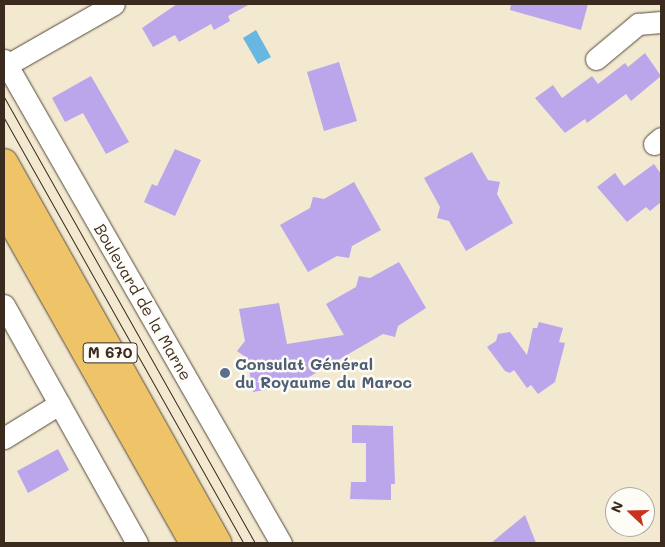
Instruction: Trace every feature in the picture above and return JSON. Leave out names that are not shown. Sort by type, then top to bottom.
[{"type":"main road","name":"M 670","points":[[4,163],[217,543]]},
{"type":"main road","name":"M 670","points":[[4,207],[194,543]]},
{"type":"street","points":[[5,63],[114,4]]},
{"type":"street","points":[[596,59],[638,24],[661,22]]},
{"type":"street","name":"Boulevard de la Marne","points":[[5,63],[281,543]]},
{"type":"street","points":[[4,305],[137,543]]},
{"type":"street","points":[[4,438],[59,404]]},
{"type":"water","points":[[256,30],[271,57],[258,64],[243,38]]},
{"type":"building","points":[[177,4],[250,4],[228,16],[230,21],[214,30],[211,24],[179,42],[175,35],[153,47],[142,28]]},
{"type":"building","points":[[511,4],[588,4],[581,30],[510,10]]},
{"type":"building","points":[[645,53],[661,76],[631,101],[626,94],[587,123],[585,119],[565,133],[535,98],[553,85],[562,98],[592,76],[598,84],[625,63],[628,67]]},
{"type":"building","points":[[339,62],[357,121],[324,131],[307,72]]},
{"type":"building","points":[[91,76],[129,142],[106,154],[83,113],[65,122],[52,98]]},
{"type":"building","points":[[175,149],[201,160],[175,216],[144,202],[152,184],[157,186]]},
{"type":"building","points":[[472,152],[488,180],[500,182],[497,194],[513,223],[466,251],[449,221],[437,218],[440,207],[424,178]]},
{"type":"building","points":[[654,164],[661,174],[661,202],[650,211],[646,207],[627,222],[597,187],[615,173],[624,186]]},
{"type":"building","points":[[354,182],[381,230],[352,246],[349,258],[337,256],[308,272],[280,225],[310,208],[313,197],[324,199]]},
{"type":"building","points":[[399,262],[426,308],[398,326],[395,337],[383,334],[295,385],[253,392],[247,358],[237,351],[245,341],[239,309],[279,303],[287,344],[344,335],[326,304],[356,287],[359,276],[370,278]]},
{"type":"building","points":[[539,322],[563,328],[559,342],[565,343],[555,382],[538,394],[531,385],[527,388],[514,370],[510,373],[505,371],[487,347],[496,341],[498,334],[510,332],[527,355],[533,328],[537,328]]},
{"type":"building","points":[[352,425],[393,426],[395,484],[391,484],[391,500],[350,499],[351,482],[366,482],[366,443],[352,443]]},
{"type":"building","points":[[58,449],[69,470],[28,493],[17,471]]},
{"type":"building","points":[[525,515],[536,543],[491,543]]},
{"type":"tram line","points":[[4,97],[255,543]]},
{"type":"tram line","points":[[4,118],[243,543]]},
{"type":"place","name":"Consulat Général du Royaume du Maroc","points":[[225,373]]}]
